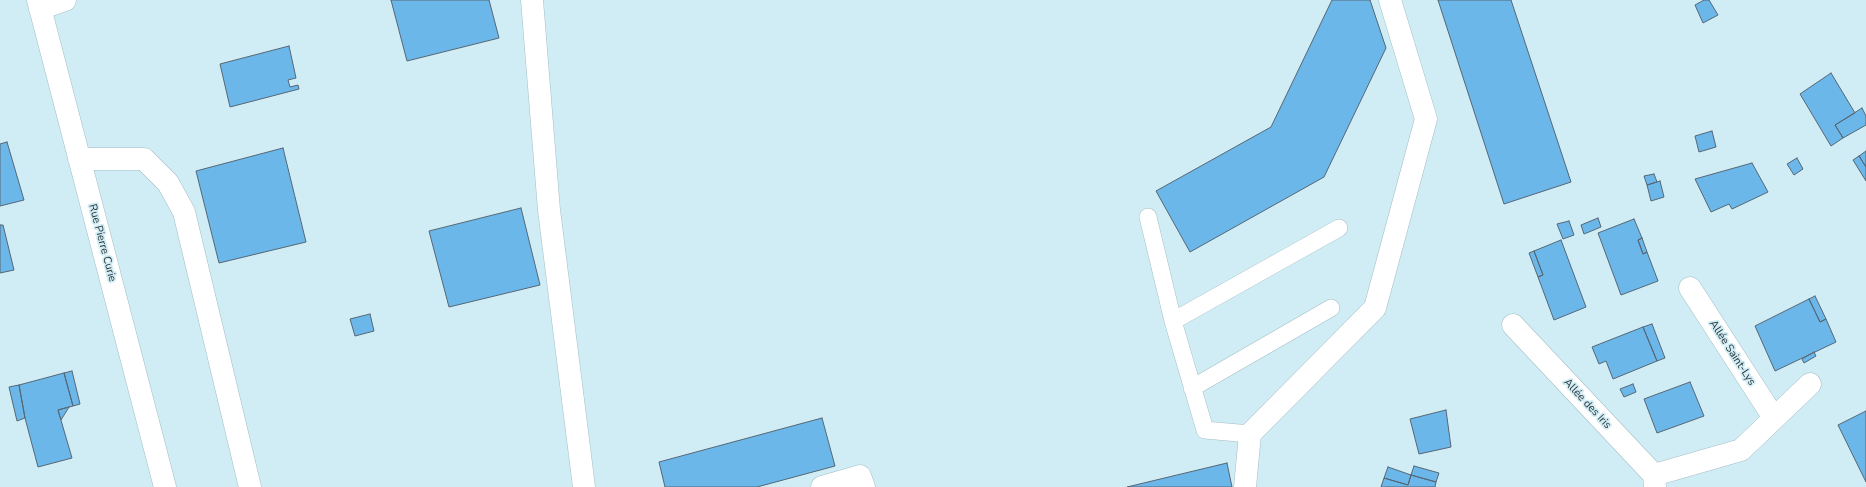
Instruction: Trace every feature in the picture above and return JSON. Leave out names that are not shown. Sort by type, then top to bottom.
[{"type":"street","points":[[39,5],[65,0]]},
{"type":"street","points":[[532,0],[549,210],[584,487]]},
{"type":"street","points":[[1245,487],[1250,434],[1375,308],[1426,119],[1390,0]]},
{"type":"street","name":"Rue Pierre Curie","points":[[39,5],[165,487]]},
{"type":"street","points":[[79,159],[144,159],[168,182],[184,212],[250,487]]},
{"type":"street","name":"Allée Saint-Lys","points":[[1690,288],[1774,418]]},
{"type":"street","name":"Allée des Iris","points":[[1513,325],[1654,481]]},
{"type":"street","points":[[1654,481],[1741,450],[1810,384]]},
{"type":"street","points":[[822,487],[860,476],[864,487]]},
{"type":"lane","points":[[1148,217],[1173,321],[1205,430],[1250,434]]},
{"type":"lane","points":[[1173,321],[1339,228]]},
{"type":"lane","points":[[1192,388],[1331,308]]},
{"type":"building","points":[[391,0],[489,0],[499,38],[407,61]]},
{"type":"building","points":[[1332,0],[1370,0],[1386,48],[1324,177],[1190,252],[1156,191],[1271,127]]},
{"type":"building","points":[[1438,0],[1511,0],[1571,182],[1504,204]]},
{"type":"building","points":[[1704,0],[1709,0],[1718,15],[1703,23],[1695,5]]},
{"type":"building","points":[[289,46],[296,78],[288,80],[290,87],[298,85],[299,89],[230,107],[220,64]]},
{"type":"building","points":[[1831,73],[1855,113],[1835,125],[1843,138],[1831,146],[1800,94]]},
{"type":"building","points":[[1862,108],[1866,116],[1866,125],[1843,138],[1835,125]]},
{"type":"building","points":[[1712,131],[1716,147],[1699,152],[1695,136]]},
{"type":"building","points":[[7,142],[24,200],[0,206],[0,144]]},
{"type":"building","points":[[283,148],[306,242],[219,263],[196,171]]},
{"type":"building","points":[[1866,151],[1866,167],[1859,156]]},
{"type":"building","points":[[1859,156],[1866,167],[1866,181],[1853,160]]},
{"type":"building","points":[[1797,158],[1803,169],[1794,175],[1787,164]]},
{"type":"building","points":[[1752,163],[1768,192],[1732,209],[1729,204],[1711,212],[1695,179]]},
{"type":"building","points":[[1654,174],[1657,182],[1647,185],[1644,176]]},
{"type":"building","points":[[1660,181],[1664,197],[1651,201],[1647,185]]},
{"type":"building","points":[[521,208],[540,285],[449,307],[429,231]]},
{"type":"building","points":[[1598,218],[1601,227],[1584,234],[1581,225]]},
{"type":"building","points":[[1634,219],[1642,238],[1638,240],[1643,254],[1647,252],[1658,281],[1621,295],[1598,233]]},
{"type":"building","points":[[1569,221],[1574,235],[1563,239],[1557,224]]},
{"type":"building","points":[[0,225],[3,225],[14,270],[0,273]]},
{"type":"building","points":[[1642,238],[1647,252],[1643,254],[1638,240]]},
{"type":"building","points":[[1561,240],[1586,307],[1554,320],[1538,277],[1543,275],[1534,251]]},
{"type":"building","points":[[1534,251],[1543,275],[1538,277],[1529,253]]},
{"type":"building","points":[[1815,296],[1826,319],[1820,322],[1809,299]]},
{"type":"building","points":[[1809,299],[1820,322],[1826,319],[1836,342],[1775,371],[1755,326]]},
{"type":"building","points":[[370,314],[374,331],[355,336],[350,319]]},
{"type":"building","points":[[1652,324],[1665,358],[1657,361],[1643,327]]},
{"type":"building","points":[[1643,327],[1657,361],[1613,379],[1606,361],[1599,364],[1592,347]]},
{"type":"building","points":[[1814,352],[1816,356],[1804,363],[1802,359]]},
{"type":"building","points":[[72,371],[80,404],[73,406],[64,373]]},
{"type":"building","points":[[64,373],[73,406],[58,410],[72,458],[38,467],[25,418],[19,385]]},
{"type":"building","points":[[1690,382],[1704,416],[1657,433],[1644,399]]},
{"type":"building","points":[[1633,384],[1636,392],[1624,397],[1620,389]]},
{"type":"building","points":[[19,385],[25,418],[17,421],[9,387]]},
{"type":"building","points":[[69,407],[61,420],[58,410]]},
{"type":"building","points":[[1446,410],[1451,447],[1419,454],[1410,419]]},
{"type":"building","points":[[1866,411],[1866,482],[1838,425]]},
{"type":"building","points":[[822,418],[835,466],[757,487],[665,487],[659,462]]},
{"type":"building","points":[[1227,463],[1232,487],[1127,487]]},
{"type":"building","points":[[1414,466],[1439,473],[1436,482],[1411,475]]},
{"type":"building","points":[[1388,467],[1411,475],[1408,485],[1384,478]]},
{"type":"building","points":[[1411,475],[1436,482],[1435,487],[1381,487],[1384,478],[1408,485]]}]
